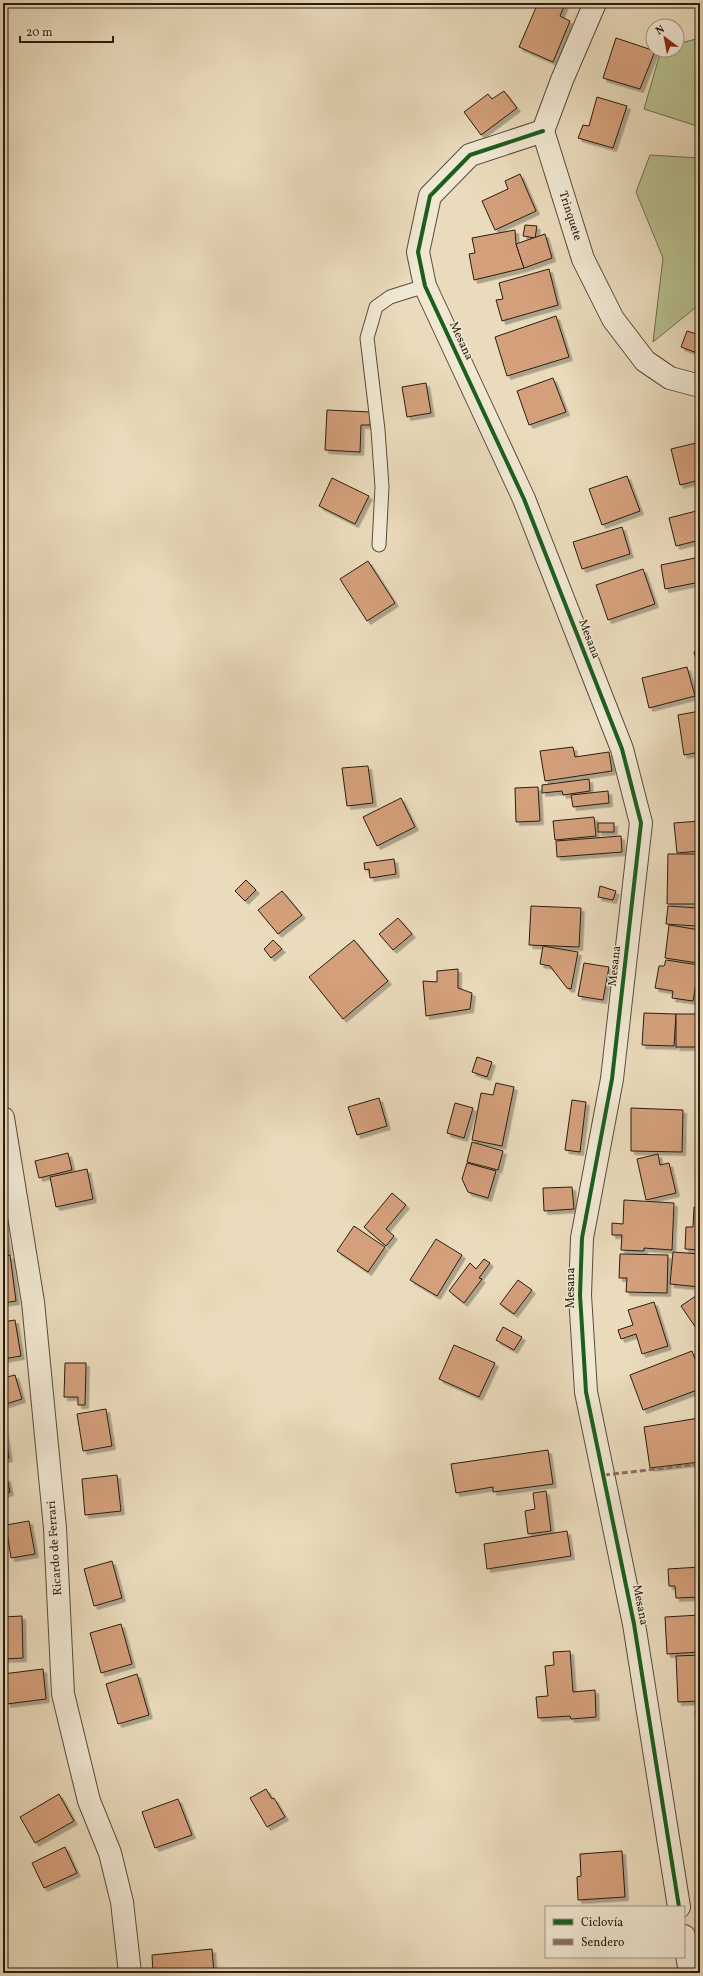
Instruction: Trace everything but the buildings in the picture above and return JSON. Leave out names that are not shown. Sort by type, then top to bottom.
[{"type":"street","points":[[543,131],[562,80],[595,3]]},
{"type":"street","name":"Mesana","points":[[543,131],[470,155],[430,196],[418,252],[425,286],[524,499],[622,749],[641,823],[612,1079],[582,1238],[580,1295],[586,1392],[634,1624],[679,1906]]},
{"type":"street","name":"Trinquete","points":[[543,131],[583,259],[613,319],[645,362],[670,378],[700,386]]},
{"type":"street","name":"Ricardo de Ferrari","points":[[3,1118],[33,1302],[55,1528],[62,1694],[89,1801],[110,1853],[122,1902],[130,1973]]},
{"type":"street","points":[[685,1942],[690,1973]]},
{"type":"lane","points":[[380,545],[382,487],[378,430],[367,338],[376,307],[390,297],[425,286]]},
{"type":"green space","points":[[700,38],[700,127],[644,109],[659,58],[685,58],[685,42]]},
{"type":"green space","points":[[650,155],[700,158],[700,304],[653,342],[663,258],[636,192]]},
{"type":"marked path","points":[[604,1475],[700,1464]]},
{"type":"cycle path","points":[[543,131],[470,155],[430,196],[418,252],[425,286],[524,499],[622,749],[641,823],[612,1079],[582,1238],[580,1295],[586,1392],[634,1624],[679,1906]]}]
